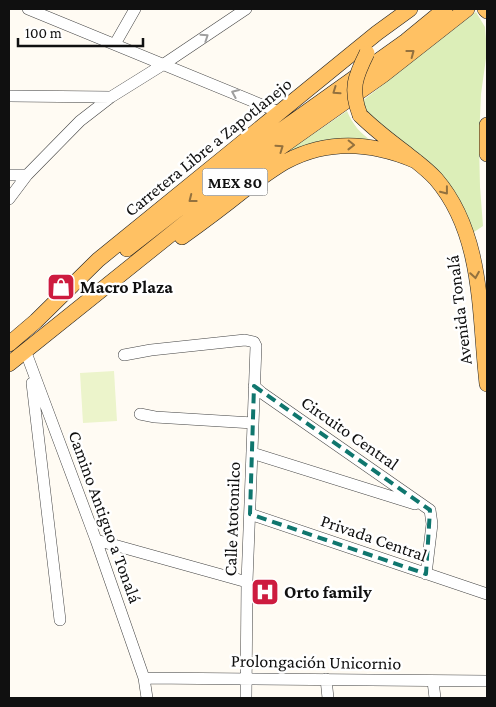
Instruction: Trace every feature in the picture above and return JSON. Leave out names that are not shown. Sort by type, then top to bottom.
[{"type":"main road","name":"Carretera Libre a Zapotlanejo","points":[[36,321],[98,260],[279,112],[410,9]]},
{"type":"main road","name":"Carretera Libre a Zapotlanejo","points":[[9,344],[263,143],[406,41],[444,9]]},
{"type":"main road","name":"MEX 80","points":[[9,364],[271,154],[382,75],[467,9]]},
{"type":"main road","name":"Avenida Tonalá","points":[[378,34],[358,72],[354,100],[360,115],[374,129],[435,178],[452,200],[471,246],[487,384]]},
{"type":"main road","points":[[487,125],[487,154]]},
{"type":"main road","points":[[28,347],[55,334],[260,178],[287,161],[312,150],[339,145],[382,149],[416,161]]},
{"type":"street","points":[[28,9],[279,112]]},
{"type":"street","points":[[115,44],[135,9]]},
{"type":"street","points":[[9,199],[28,175],[80,121],[110,97],[164,64],[246,9]]},
{"type":"street","points":[[9,96],[110,97]]},
{"type":"street","points":[[9,175],[28,175]]},
{"type":"street","name":"Calle Atotonilco","points":[[124,355],[151,350],[236,341],[250,340],[254,342],[256,351],[247,582],[246,698]]},
{"type":"street","name":"Camino Antiguo a Tonalá","points":[[28,347],[30,366],[96,540],[144,678],[147,698]]},
{"type":"street","points":[[30,366],[60,620]]},
{"type":"street","name":"Circuito Central","points":[[254,386],[427,508]]},
{"type":"street","points":[[140,414],[155,417],[253,423]]},
{"type":"street","name":"Circuito Central","points":[[252,453],[427,508]]},
{"type":"street","points":[[426,574],[432,519],[430,510],[427,508]]},
{"type":"street","name":"Privada Central","points":[[250,514],[487,594]]},
{"type":"street","points":[[96,540],[247,582]]},
{"type":"street","name":"Prolongación Unicornio","points":[[144,678],[487,681]]},
{"type":"street","points":[[326,679],[328,698]]},
{"type":"street","points":[[433,681],[434,698]]},
{"type":"highlighted area","points":[[254,386],[430,510],[426,574],[250,514]]},
{"type":"green space","points":[[476,12],[485,27],[487,51],[481,94],[479,140],[483,226],[474,232],[456,196],[438,171],[375,119],[361,102]]},
{"type":"green space","points":[[347,111],[357,128],[373,142],[289,155],[287,152]]},
{"type":"green space","points":[[114,371],[117,421],[83,423],[80,373]]},
{"type":"place","name":"Macro Plaza","points":[[61,287]]},
{"type":"place","name":"Orto family","points":[[265,592]]}]
